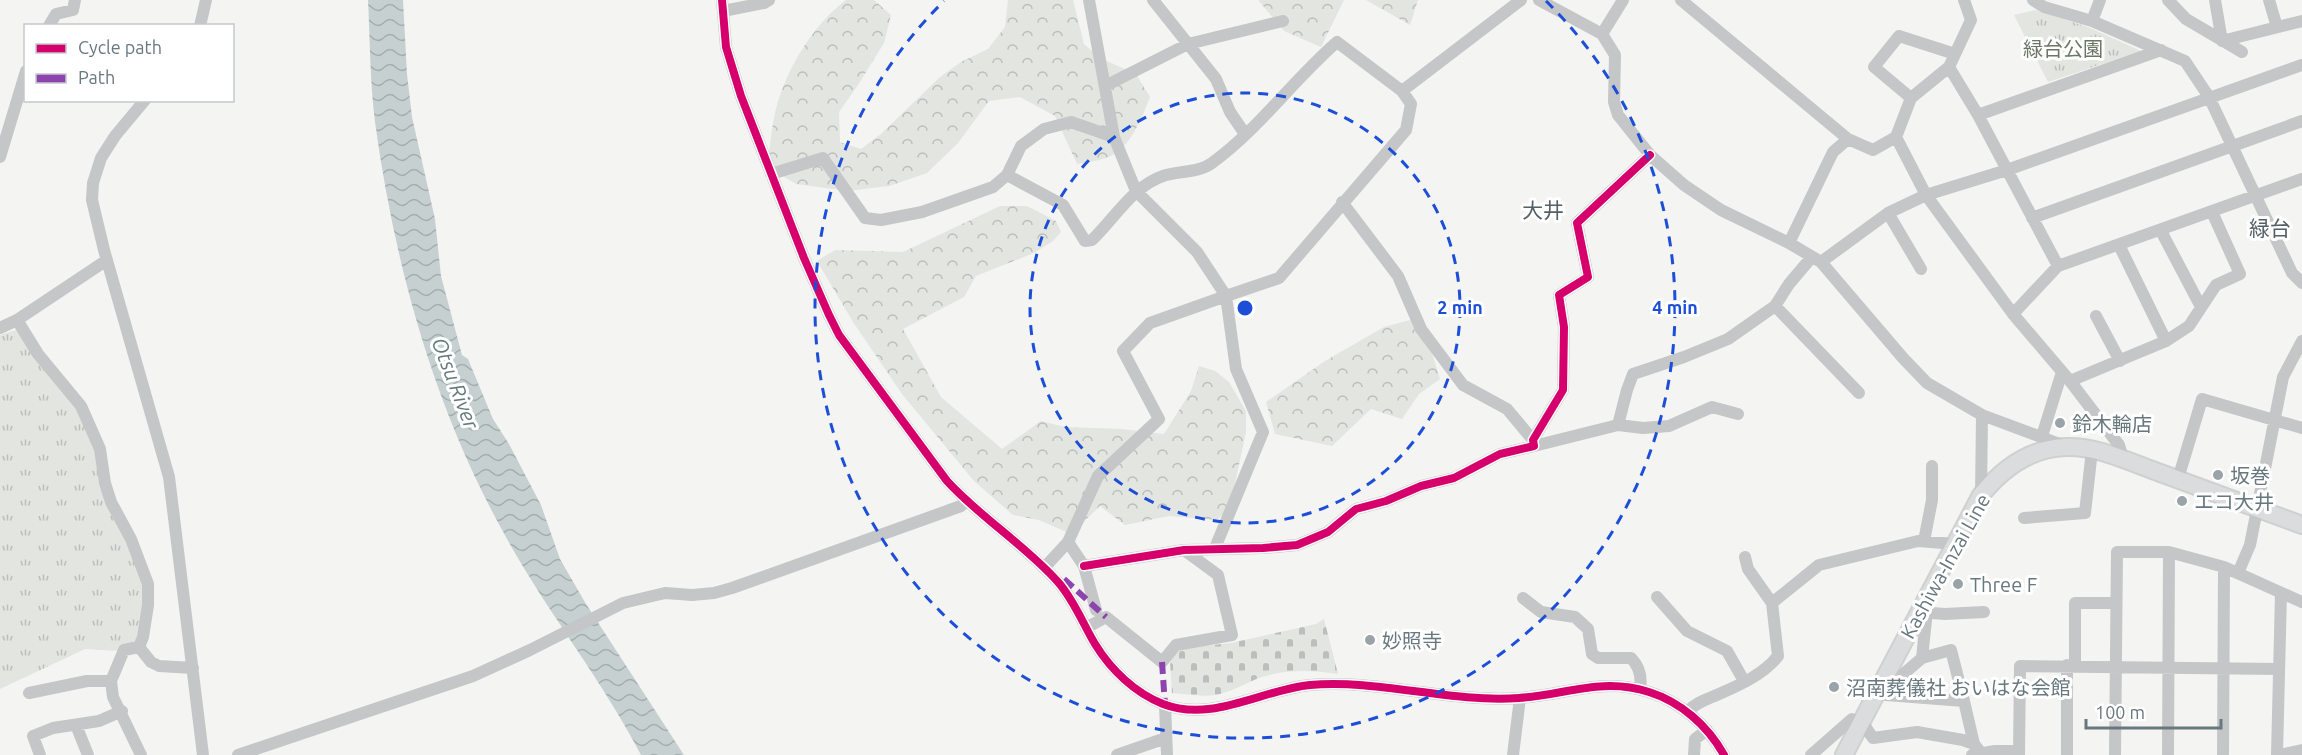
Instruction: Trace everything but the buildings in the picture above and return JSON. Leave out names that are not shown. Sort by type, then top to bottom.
[{"type":"main road","name":"Kashiwa-Inzai Line","points":[[1844,755],[1860,723],[1882,693],[1919,612],[1981,495],[2001,472],[2012,464],[2038,452],[2066,447],[2092,450],[2123,459],[2302,525]]},
{"type":"street","points":[[50,24],[56,14],[73,10],[75,0]]},
{"type":"street","points":[[200,24],[206,0]]},
{"type":"street","points":[[769,0],[764,3],[722,5],[726,47],[732,72],[771,174],[804,258],[839,335],[947,481],[965,502],[1044,568],[1070,599],[1110,665],[1132,686],[1165,705],[1206,710],[1287,689],[1332,684],[1485,698],[1520,698],[1604,685],[1640,689],[1662,697],[1687,712],[1707,730],[1724,755]]},
{"type":"street","points":[[1089,0],[1114,137],[1136,191],[1197,252],[1226,296],[1236,369],[1263,432],[1215,548]]},
{"type":"street","points":[[1153,0],[1216,79],[1230,112],[1245,134]]},
{"type":"street","points":[[1402,91],[1521,0]]},
{"type":"street","points":[[1539,0],[1602,34],[1615,55],[1614,102],[1618,115],[1650,155],[1684,185],[1721,210],[1789,243],[1816,260],[1927,383],[1982,415],[2066,447]]},
{"type":"street","points":[[1602,34],[1623,0]]},
{"type":"street","points":[[1681,0],[1848,140],[1873,150],[1896,137],[1911,98],[1949,67],[1971,20],[1964,0]]},
{"type":"street","points":[[2033,0],[2044,7],[2092,21],[2185,61],[2209,97],[2292,273],[2302,282]]},
{"type":"street","points":[[2092,21],[2100,0]]},
{"type":"street","points":[[2168,0],[2186,19],[2242,52]]},
{"type":"street","points":[[2215,0],[2222,41]]},
{"type":"street","points":[[2269,0],[2277,27]]},
{"type":"street","points":[[1105,86],[1188,44],[1283,21]]},
{"type":"street","points":[[2222,41],[2302,21]]},
{"type":"street","points":[[1911,98],[1874,67],[1899,36],[1955,54]]},
{"type":"street","points":[[1006,175],[1063,205],[1086,241],[1092,240],[1136,191],[1161,176],[1209,165],[1268,114],[1318,58],[1337,42],[1402,91],[1411,104],[1406,130],[1279,278],[1150,322],[1123,351],[1159,419],[1098,476],[1068,542],[1044,568]]},
{"type":"street","points":[[1978,115],[2161,50]]},
{"type":"street","points":[[1949,67],[1978,115],[2058,267]]},
{"type":"street","points":[[1617,425],[1634,374],[1728,339],[1775,306],[1789,284],[1816,260],[1888,213],[1926,195],[2007,170],[2209,97],[2302,67]]},
{"type":"street","points":[[0,158],[24,78]]},
{"type":"street","points":[[143,102],[101,158],[93,183],[92,200],[169,477],[203,755]]},
{"type":"street","points":[[2032,218],[2302,121]]},
{"type":"street","points":[[771,174],[823,158],[865,218],[881,220],[922,212],[993,187],[1006,175],[1021,146],[1044,129],[1071,122],[1114,137]]},
{"type":"street","points":[[1896,137],[1926,195],[2013,314],[2119,445],[2123,459]]},
{"type":"street","points":[[1789,243],[1833,152],[1848,140]]},
{"type":"street","points":[[1534,443],[1563,390],[1564,327],[1559,295],[1588,277],[1577,223],[1650,155]]},
{"type":"street","points":[[2013,314],[2058,267],[2302,178]]},
{"type":"street","points":[[1342,202],[1398,276],[1421,329],[1463,385],[1507,409],[1534,443]]},
{"type":"street","points":[[2066,377],[2120,361],[2166,341],[2189,326],[2216,285],[2240,274],[2212,212]]},
{"type":"street","points":[[1888,213],[1921,269]]},
{"type":"street","points":[[2161,231],[2201,307]]},
{"type":"street","points":[[2119,245],[2166,341]]},
{"type":"street","points":[[0,328],[17,320],[107,260]]},
{"type":"street","points":[[1775,306],[1859,393]]},
{"type":"street","points":[[2096,316],[2120,361]]},
{"type":"street","points":[[17,320],[38,354],[81,406],[100,449],[105,483],[111,502],[131,539],[148,584],[145,626],[139,647]]},
{"type":"street","points":[[2238,573],[2250,545],[2283,377],[2302,341]]},
{"type":"street","points":[[2042,436],[2066,377]]},
{"type":"street","points":[[2178,479],[2202,399],[2302,428]]},
{"type":"street","points":[[1083,566],[1184,550],[1297,545],[1328,532],[1356,509],[1386,501],[1421,486],[1454,478],[1500,454],[1534,443],[1617,425],[1643,428],[1669,426],[1712,407],[1738,414]]},
{"type":"street","points":[[1981,495],[1982,415]]},
{"type":"street","points":[[2024,518],[2085,513],[2092,450]]},
{"type":"street","points":[[1924,541],[1932,500],[1932,466]]},
{"type":"street","points":[[238,755],[473,676],[623,603],[665,592],[692,595],[714,593],[732,588],[960,506],[965,502]]},
{"type":"street","points":[[1772,603],[1819,566],[1918,541],[1955,544]]},
{"type":"street","points":[[1068,542],[1083,566],[1096,610]]},
{"type":"street","points":[[1086,628],[1106,617],[1162,662],[1176,645],[1232,635],[1218,575],[1184,550]]},
{"type":"street","points":[[2115,755],[2117,552],[2169,552],[2224,567],[2302,602]]},
{"type":"street","points":[[2168,755],[2169,552]]},
{"type":"street","points":[[1687,712],[1694,705],[1770,667],[1778,656],[1772,603],[1748,569],[1744,557]]},
{"type":"street","points":[[2223,755],[2224,567]]},
{"type":"street","points":[[2280,592],[2278,755],[2302,750]]},
{"type":"street","points":[[1657,597],[1687,631],[1727,651],[1744,681]]},
{"type":"street","points":[[1523,598],[1541,612],[1575,617],[1587,629],[1592,654],[1598,658],[1631,658],[1638,664],[1640,689]]},
{"type":"street","points":[[2067,755],[2075,603],[2116,603]]},
{"type":"street","points":[[1919,612],[1945,614],[1984,612]]},
{"type":"street","points":[[1919,612],[1926,620],[1922,658]]},
{"type":"street","points":[[139,647],[151,662],[159,666],[193,668]]},
{"type":"street","points":[[139,647],[124,650],[111,681],[113,697],[122,711],[141,755]]},
{"type":"street","points":[[1882,693],[1922,658],[1950,650],[1976,751]]},
{"type":"street","points":[[1811,755],[1852,718],[1860,723],[1873,738],[1917,732],[1963,740],[1976,751],[2019,753],[2020,666],[2279,669]]},
{"type":"street","points":[[30,693],[87,681],[111,681]]},
{"type":"street","points":[[1882,693],[1964,701]]},
{"type":"street","points":[[1513,755],[1520,698]]},
{"type":"street","points":[[1165,705],[1167,755]]},
{"type":"street","points":[[40,755],[33,736],[53,728],[99,721],[122,711]]},
{"type":"street","points":[[76,725],[88,755]]},
{"type":"street","points":[[1694,755],[1695,739],[1707,730]]},
{"type":"street","points":[[1117,755],[1166,738]]},
{"type":"green space","points":[[846,0],[874,0],[891,15],[884,43],[839,112],[840,142],[861,149],[881,134],[940,77],[961,62],[988,49],[1005,27],[1008,0],[1073,0],[1084,44],[1100,58],[1136,74],[1150,97],[1129,141],[1115,154],[1099,160],[1077,164],[1055,116],[1020,97],[989,101],[958,143],[927,173],[889,186],[848,191],[796,184],[779,174],[768,160],[778,102],[791,69],[810,38],[821,23]]},
{"type":"green space","points":[[1258,0],[1344,0],[1321,47],[1284,31]]},
{"type":"green space","points":[[1366,0],[1418,0],[1410,25]]},
{"type":"green space","name":"緑台公園","points":[[2035,10],[2088,27],[2141,51],[2048,82],[2014,15]]},
{"type":"green space","points":[[1000,206],[1027,206],[1056,221],[1061,232],[1053,241],[1034,253],[976,276],[964,297],[903,329],[941,397],[1002,449],[1041,421],[1065,427],[1122,429],[1164,434],[1191,391],[1199,366],[1215,371],[1229,382],[1246,411],[1246,432],[1230,507],[1217,520],[1169,516],[1125,525],[1100,506],[1071,534],[1039,520],[1013,515],[974,481],[902,394],[853,322],[817,261],[835,250],[903,252]]},
{"type":"green space","points":[[1410,320],[1432,353],[1440,379],[1419,394],[1402,419],[1371,409],[1332,446],[1275,434],[1266,402],[1325,361],[1384,327]]},
{"type":"green space","points":[[16,330],[78,408],[145,583],[145,605],[135,644],[120,651],[85,649],[0,689],[0,335]]},
{"type":"green space","points":[[1324,619],[1338,674],[1288,672],[1259,678],[1215,695],[1172,693],[1170,662],[1178,651],[1231,643],[1316,624]]},
{"type":"water","name":"Otsu River","points":[[368,0],[403,0],[412,117],[435,219],[441,276],[462,355],[468,359],[493,419],[541,505],[560,559],[586,604],[684,755],[641,755],[626,727],[507,539],[481,490],[459,440],[422,337],[394,231],[375,122]]},
{"type":"marked path","points":[[1064,579],[1106,617]]},
{"type":"marked path","points":[[1162,662],[1165,705]]},
{"type":"cycle path","points":[[722,0],[726,47],[741,96],[804,258],[839,335],[947,481],[1058,582],[1074,604],[1101,654],[1133,687],[1163,704],[1181,709],[1200,710],[1218,708],[1310,685],[1362,685],[1493,699],[1615,686],[1649,692],[1672,702],[1702,725],[1724,755]]},
{"type":"cycle path","points":[[1084,566],[1184,550],[1297,545],[1328,532],[1356,509],[1386,501],[1421,486],[1454,478],[1500,454],[1534,446],[1533,440],[1563,390],[1564,327],[1559,295],[1588,277],[1577,223],[1650,155]]},
{"type":"place","name":"鈴木輪店","points":[[2060,423]]},
{"type":"place","name":"坂巻","points":[[2218,475]]},
{"type":"place","name":"エコ大井","points":[[2182,501]]},
{"type":"place","name":"Three F","points":[[1958,584]]},
{"type":"place","name":"妙照寺","points":[[1370,640]]},
{"type":"place","name":"沼南葬儀社 おいはな会館","points":[[1834,687]]},
{"type":"district","name":"大井","points":[[1543,210]]},
{"type":"district","name":"緑台","points":[[2270,228]]}]
